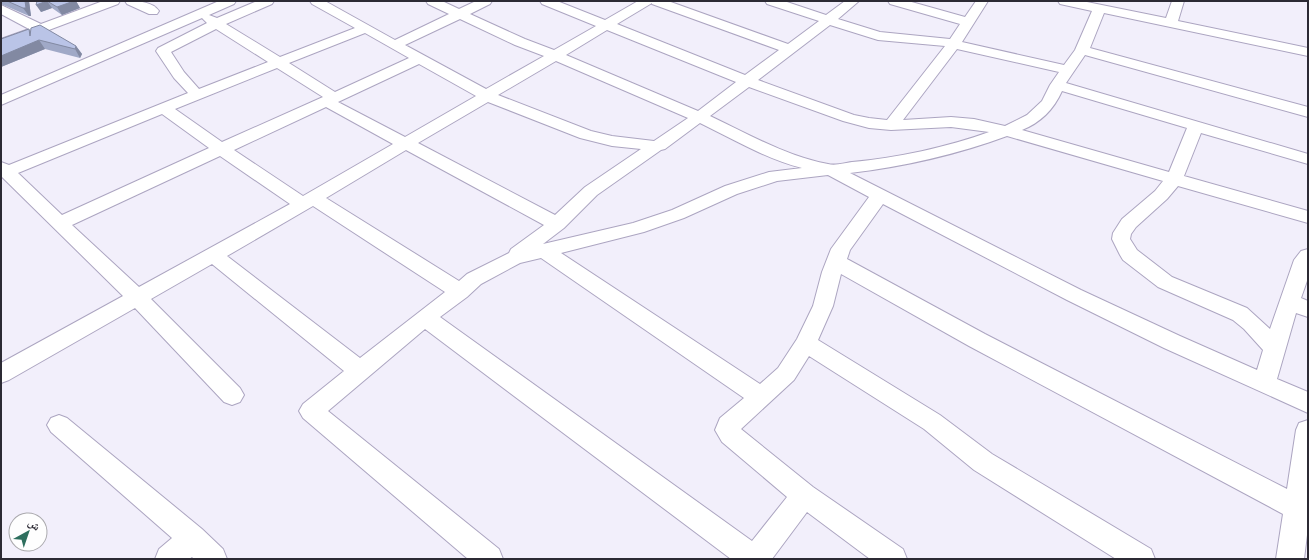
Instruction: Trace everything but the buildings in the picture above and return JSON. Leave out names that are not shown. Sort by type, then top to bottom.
[{"type":"street","points":[[1,44],[114,1]]},
{"type":"street","points":[[131,1],[153,11]]},
{"type":"street","points":[[1,100],[230,1]]},
{"type":"street","points":[[197,95],[180,75],[163,51],[217,23],[268,1]]},
{"type":"street","points":[[316,1],[487,96],[586,135],[612,141],[659,146]]},
{"type":"street","points":[[432,1],[520,42],[555,55],[699,117],[795,161],[830,170],[880,194],[1074,295],[1172,342],[1308,403]]},
{"type":"street","points":[[395,45],[486,1]]},
{"type":"street","points":[[546,1],[747,81],[849,118],[869,123],[891,125],[951,122],[974,124],[1007,131],[1308,217]]},
{"type":"street","points":[[1,374],[309,201],[648,1]]},
{"type":"street","points":[[656,1],[790,49]]},
{"type":"street","points":[[771,1],[878,36],[954,43],[1068,70]]},
{"type":"street","points":[[489,559],[311,411],[425,318],[460,292],[474,279],[514,258],[557,224],[592,191],[699,117],[853,1]]},
{"type":"street","points":[[894,1],[968,22]]},
{"type":"street","points":[[891,125],[954,43],[982,1]]},
{"type":"street","points":[[1064,1],[1308,52]]},
{"type":"street","points":[[1171,24],[1178,1]]},
{"type":"street","points":[[1,9],[40,29]]},
{"type":"street","points":[[514,258],[637,228],[678,214],[731,190],[775,176],[867,166],[976,142],[1007,131],[1033,118],[1049,103],[1057,84],[1082,50],[1099,9]]},
{"type":"street","points":[[202,13],[279,63],[330,99],[404,144],[557,224]]},
{"type":"street","points":[[232,395],[137,297],[4,170],[364,29]]},
{"type":"street","points":[[1082,50],[1308,112]]},
{"type":"street","points":[[60,223],[419,58]]},
{"type":"street","points":[[1057,84],[1308,159]]},
{"type":"street","points":[[164,108],[221,149],[460,292]]},
{"type":"street","points":[[1196,126],[1175,178],[1160,195],[1124,229],[1121,239],[1124,248],[1155,276],[1165,282],[1240,314],[1251,323],[1274,348]]},
{"type":"street","points":[[880,194],[841,249],[823,306],[806,343],[786,374],[761,397],[732,420],[728,425],[727,430],[804,495],[894,559]]},
{"type":"street","points":[[544,251],[761,397]]},
{"type":"street","points":[[213,255],[360,371]]},
{"type":"street","points":[[1264,383],[1274,348],[1299,305],[1304,260],[1308,256]]},
{"type":"street","points":[[836,262],[1026,366],[1302,510]]},
{"type":"street","points":[[425,318],[754,559],[804,495]]},
{"type":"street","points":[[806,343],[932,422],[984,462],[1141,559]]},
{"type":"street","points":[[1,362],[24,360]]},
{"type":"street","points":[[59,425],[192,538],[212,559]]},
{"type":"street","points":[[1290,559],[1302,510],[1308,430]]},
{"type":"street","points":[[169,559],[192,538]]}]
